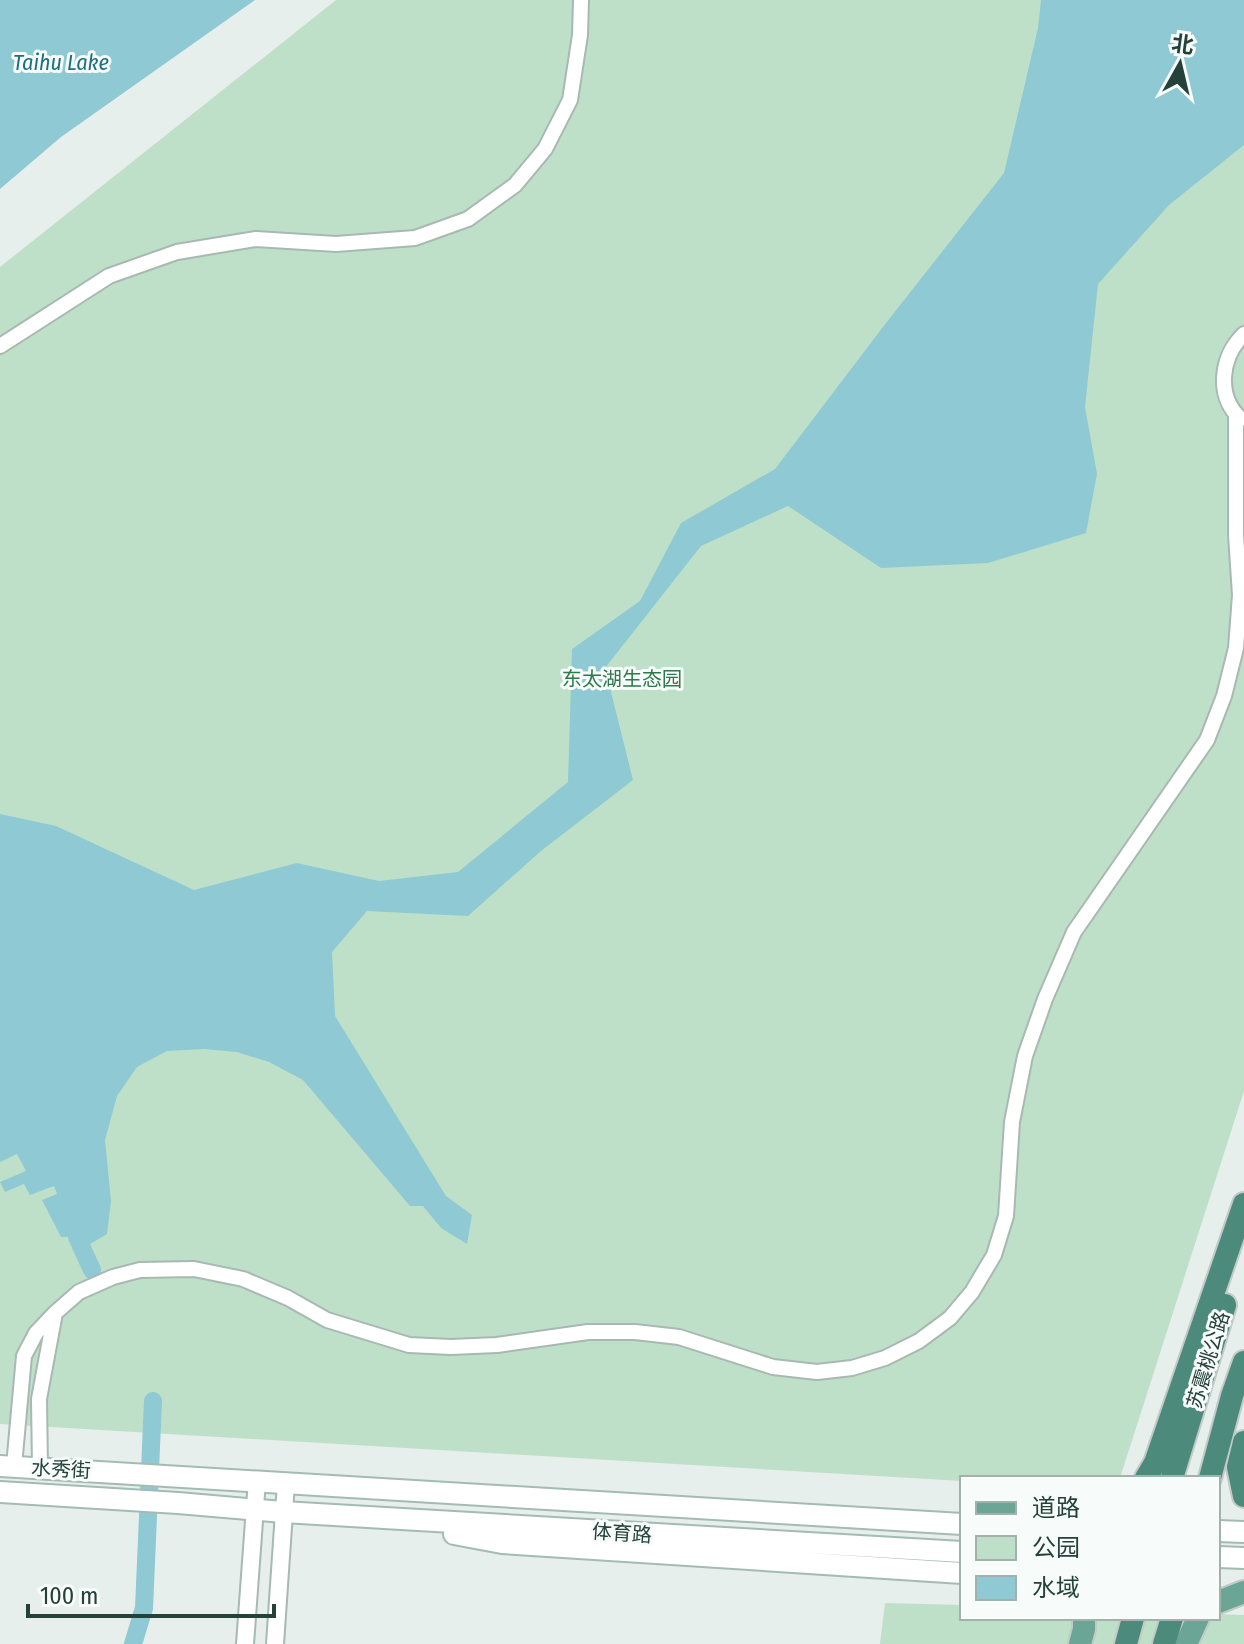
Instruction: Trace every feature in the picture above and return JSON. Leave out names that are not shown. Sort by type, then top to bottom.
[{"type":"highway","points":[[1147,1476],[1155,1463],[1244,1204]]},
{"type":"highway","name":"苏震桃公路","points":[[1173,1476],[1244,1243]]},
{"type":"highway","name":"苏震桃公路","points":[[1211,1476],[1244,1362]]},
{"type":"highway","points":[[1244,1442],[1238,1467],[1244,1496]]},
{"type":"highway","points":[[1126,1644],[1132,1620]]},
{"type":"highway","points":[[1164,1644],[1174,1620]]},
{"type":"main road","name":"水秀街","points":[[7,1466],[177,1475]]},
{"type":"main road","name":"体育路","points":[[177,1475],[960,1524]]},
{"type":"main road","points":[[377,1488],[495,1483],[960,1510]]},
{"type":"main road","name":"水秀街","points":[[0,1492],[178,1503]]},
{"type":"main road","name":"体育路","points":[[178,1503],[662,1536],[960,1552]]},
{"type":"main road","points":[[380,1518],[502,1543],[960,1573]]},
{"type":"main road","points":[[1220,1531],[1244,1532]]},
{"type":"main road","points":[[1220,1557],[1244,1558]]},
{"type":"main road","points":[[1220,1601],[1244,1592]]},
{"type":"main road","points":[[1080,1644],[1084,1620]]},
{"type":"main road","points":[[1115,1644],[1126,1620]]},
{"type":"main road","points":[[1174,1644],[1175,1620]]},
{"type":"main road","points":[[1186,1644],[1197,1620]]},
{"type":"street","points":[[0,346],[109,276],[177,252],[256,239],[336,244],[415,238],[468,219],[515,185],[545,149],[570,100],[580,35],[581,0]]},
{"type":"street","points":[[7,1466],[24,1356],[36,1333],[79,1292],[113,1277],[140,1270],[194,1269],[243,1279],[288,1298],[327,1320],[409,1345],[497,1345],[588,1332],[635,1332],[679,1337],[773,1367],[817,1372],[852,1368],[885,1358],[919,1341],[950,1318],[972,1292],[994,1255],[1006,1216],[1012,1122],[1025,1056],[1074,932],[1207,740],[1224,696],[1236,648],[1240,595],[1236,535],[1240,418],[1227,397],[1223,378],[1226,359],[1235,342],[1244,334]]},
{"type":"street","points":[[40,1468],[39,1399],[55,1313]]},
{"type":"street","points":[[245,1644],[257,1480]]},
{"type":"street","points":[[275,1644],[286,1483]]},
{"type":"green space","name":"东太湖生态园","points":[[336,0],[1244,0],[1244,1091],[1121,1476],[960,1476],[960,1481],[0,1424],[0,267]]},
{"type":"green space","points":[[885,1603],[960,1605],[960,1620],[1220,1620],[1220,1614],[1244,1615],[1244,1644],[880,1644]]},
{"type":"water","name":"Taihu Lake","points":[[0,0],[255,0],[61,137],[0,189]]},
{"type":"water","points":[[1041,0],[1244,0],[1244,145],[1169,205],[1098,284],[1085,407],[1097,474],[1086,533],[988,563],[881,568],[788,506],[701,546],[605,668],[633,780],[541,851],[468,916],[367,911],[332,952],[335,1016],[446,1196],[472,1215],[467,1244],[441,1228],[423,1206],[410,1206],[303,1080],[269,1062],[237,1052],[204,1049],[167,1051],[137,1067],[117,1096],[105,1140],[111,1201],[107,1234],[90,1244],[77,1237],[61,1237],[42,1200],[57,1194],[54,1186],[30,1195],[24,1184],[5,1192],[0,1182],[26,1171],[17,1154],[0,1162],[0,814],[56,826],[194,890],[297,863],[379,881],[458,872],[568,782],[572,649],[640,601],[681,523],[775,469],[1004,173],[1038,28]]},
{"type":"waterway","points":[[77,1237],[92,1270]]},
{"type":"waterway","points":[[133,1644],[144,1608],[153,1401]]}]
